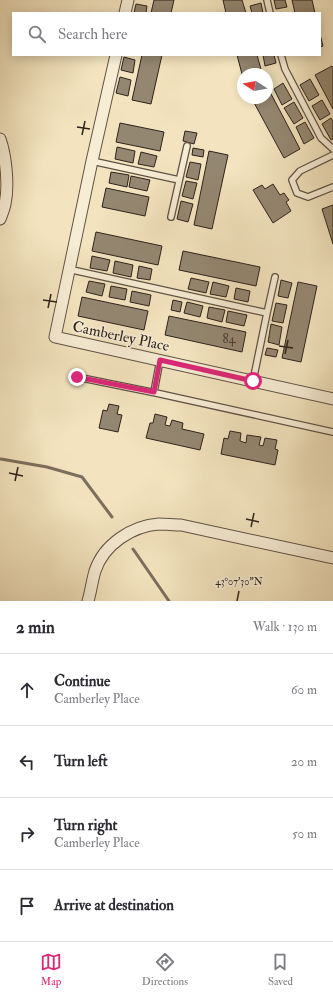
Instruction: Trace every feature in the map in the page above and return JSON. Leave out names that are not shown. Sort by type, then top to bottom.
[{"type":"street","points":[[126,12],[128,0]]},
{"type":"street","name":"Camberley Place","points":[[116,56],[68,270],[55,337],[333,399]]},
{"type":"street","points":[[0,139],[3,149],[5,203],[0,219]]},
{"type":"street","points":[[88,601],[96,570],[103,554],[115,541],[130,532],[158,524],[181,525],[333,558]]},
{"type":"lane","points":[[267,0],[270,12]]},
{"type":"lane","points":[[281,56],[285,69],[321,138],[333,150]]},
{"type":"lane","points":[[171,217],[187,146]]},
{"type":"lane","points":[[333,155],[300,171],[292,180],[298,193],[308,197],[333,187]]},
{"type":"lane","points":[[92,160],[179,180]]},
{"type":"lane","points":[[68,270],[267,313]]},
{"type":"lane","points":[[253,381],[275,277]]},
{"type":"lane","points":[[154,392],[160,360]]},
{"type":"lane","points":[[77,377],[154,392],[333,432]]},
{"type":"building","points":[[154,0],[174,0],[171,12],[151,12]]},
{"type":"building","points":[[223,0],[242,0],[246,12],[226,12]]},
{"type":"building","points":[[274,0],[285,0],[287,7],[276,9]]},
{"type":"building","points":[[292,0],[312,0],[315,12],[295,12]]},
{"type":"building","points":[[261,3],[263,12],[252,12],[250,6]]},
{"type":"building","points":[[136,4],[147,6],[146,12],[134,12]]},
{"type":"building","points":[[142,56],[162,56],[151,104],[132,100]]},
{"type":"building","points":[[237,56],[257,56],[261,68],[240,68]]},
{"type":"building","points":[[263,56],[274,56],[276,63],[265,66]]},
{"type":"building","points":[[124,57],[135,60],[133,73],[121,70]]},
{"type":"building","points":[[332,66],[333,68],[333,109],[315,75]]},
{"type":"building","points":[[120,77],[131,80],[128,96],[116,93]]},
{"type":"building","points":[[310,79],[319,95],[309,101],[300,85]]},
{"type":"building","points":[[283,83],[292,99],[282,105],[274,89]]},
{"type":"building","points":[[273,98],[300,149],[284,158],[255,104],[273,104]]},
{"type":"building","points":[[322,100],[330,114],[320,120],[312,106]]},
{"type":"building","points":[[294,102],[303,118],[294,124],[284,108]]},
{"type":"building","points":[[331,118],[333,121],[333,139],[331,140],[322,124]]},
{"type":"building","points":[[305,122],[314,138],[304,144],[296,127]]},
{"type":"building","points":[[120,123],[164,132],[160,151],[116,142]]},
{"type":"building","points":[[185,131],[197,133],[194,144],[183,141]]},
{"type":"building","points":[[117,147],[135,151],[133,163],[115,159]]},
{"type":"building","points":[[193,148],[204,150],[203,157],[192,155]]},
{"type":"building","points":[[209,151],[228,155],[212,229],[194,225]]},
{"type":"building","points":[[141,152],[157,156],[154,167],[138,164]]},
{"type":"building","points":[[190,162],[201,164],[198,180],[186,177]]},
{"type":"building","points":[[111,172],[129,175],[127,187],[109,183]]},
{"type":"building","points":[[131,176],[150,180],[147,191],[129,187]]},
{"type":"building","points":[[186,181],[197,183],[193,199],[182,196]]},
{"type":"building","points":[[273,184],[280,195],[284,193],[289,200],[286,202],[291,211],[273,223],[253,190],[262,185],[265,189]]},
{"type":"building","points":[[106,188],[149,197],[145,216],[102,207]]},
{"type":"building","points":[[181,201],[193,204],[188,222],[177,219]]},
{"type":"building","points":[[333,205],[333,244],[322,209]]},
{"type":"building","points":[[96,232],[162,246],[158,265],[92,251]]},
{"type":"building","points":[[183,251],[260,267],[256,286],[179,270]]},
{"type":"building","points":[[92,256],[110,260],[107,271],[90,268]]},
{"type":"building","points":[[115,261],[133,265],[131,277],[113,273]]},
{"type":"building","points":[[139,266],[152,269],[150,280],[137,278]]},
{"type":"building","points":[[191,278],[209,282],[206,293],[188,289]]},
{"type":"building","points":[[281,280],[292,283],[288,298],[278,296]]},
{"type":"building","points":[[89,281],[105,284],[102,296],[86,292]]},
{"type":"building","points":[[213,282],[229,286],[226,297],[210,294]]},
{"type":"building","points":[[298,282],[317,286],[301,362],[282,358]]},
{"type":"building","points":[[111,286],[127,289],[125,300],[109,297]]},
{"type":"building","points":[[236,288],[250,291],[248,302],[234,299]]},
{"type":"building","points":[[132,291],[151,295],[149,306],[130,302]]},
{"type":"building","points":[[82,297],[148,311],[144,330],[78,316]]},
{"type":"building","points":[[173,300],[182,302],[180,312],[171,310]]},
{"type":"building","points":[[187,302],[203,306],[200,317],[184,313]]},
{"type":"building","points":[[276,303],[287,305],[283,323],[272,321]]},
{"type":"building","points":[[209,307],[225,310],[222,322],[207,318]]},
{"type":"building","points":[[228,311],[247,315],[244,326],[226,322]]},
{"type":"building","points":[[169,316],[246,332],[242,352],[165,335]]},
{"type":"building","points":[[271,324],[282,327],[279,345],[268,342]]},
{"type":"building","points":[[267,348],[278,350],[276,357],[265,355]]},
{"type":"building","points":[[109,404],[119,406],[117,414],[122,415],[118,432],[99,428],[103,410],[107,411]]},
{"type":"building","points":[[155,414],[167,417],[165,425],[170,426],[172,420],[183,423],[182,429],[204,434],[200,450],[146,438],[150,423],[153,423]]},
{"type":"building","points":[[230,431],[241,433],[240,441],[246,443],[247,435],[261,437],[259,445],[263,446],[265,438],[277,440],[275,449],[278,450],[275,465],[221,454],[224,438],[228,439]]},
{"type":"waterway","points":[[1,459],[47,467],[82,477],[112,517]]},
{"type":"waterway","points":[[133,549],[169,601]]},
{"type":"route","points":[[77,377],[154,392],[160,360],[253,381]]}]
